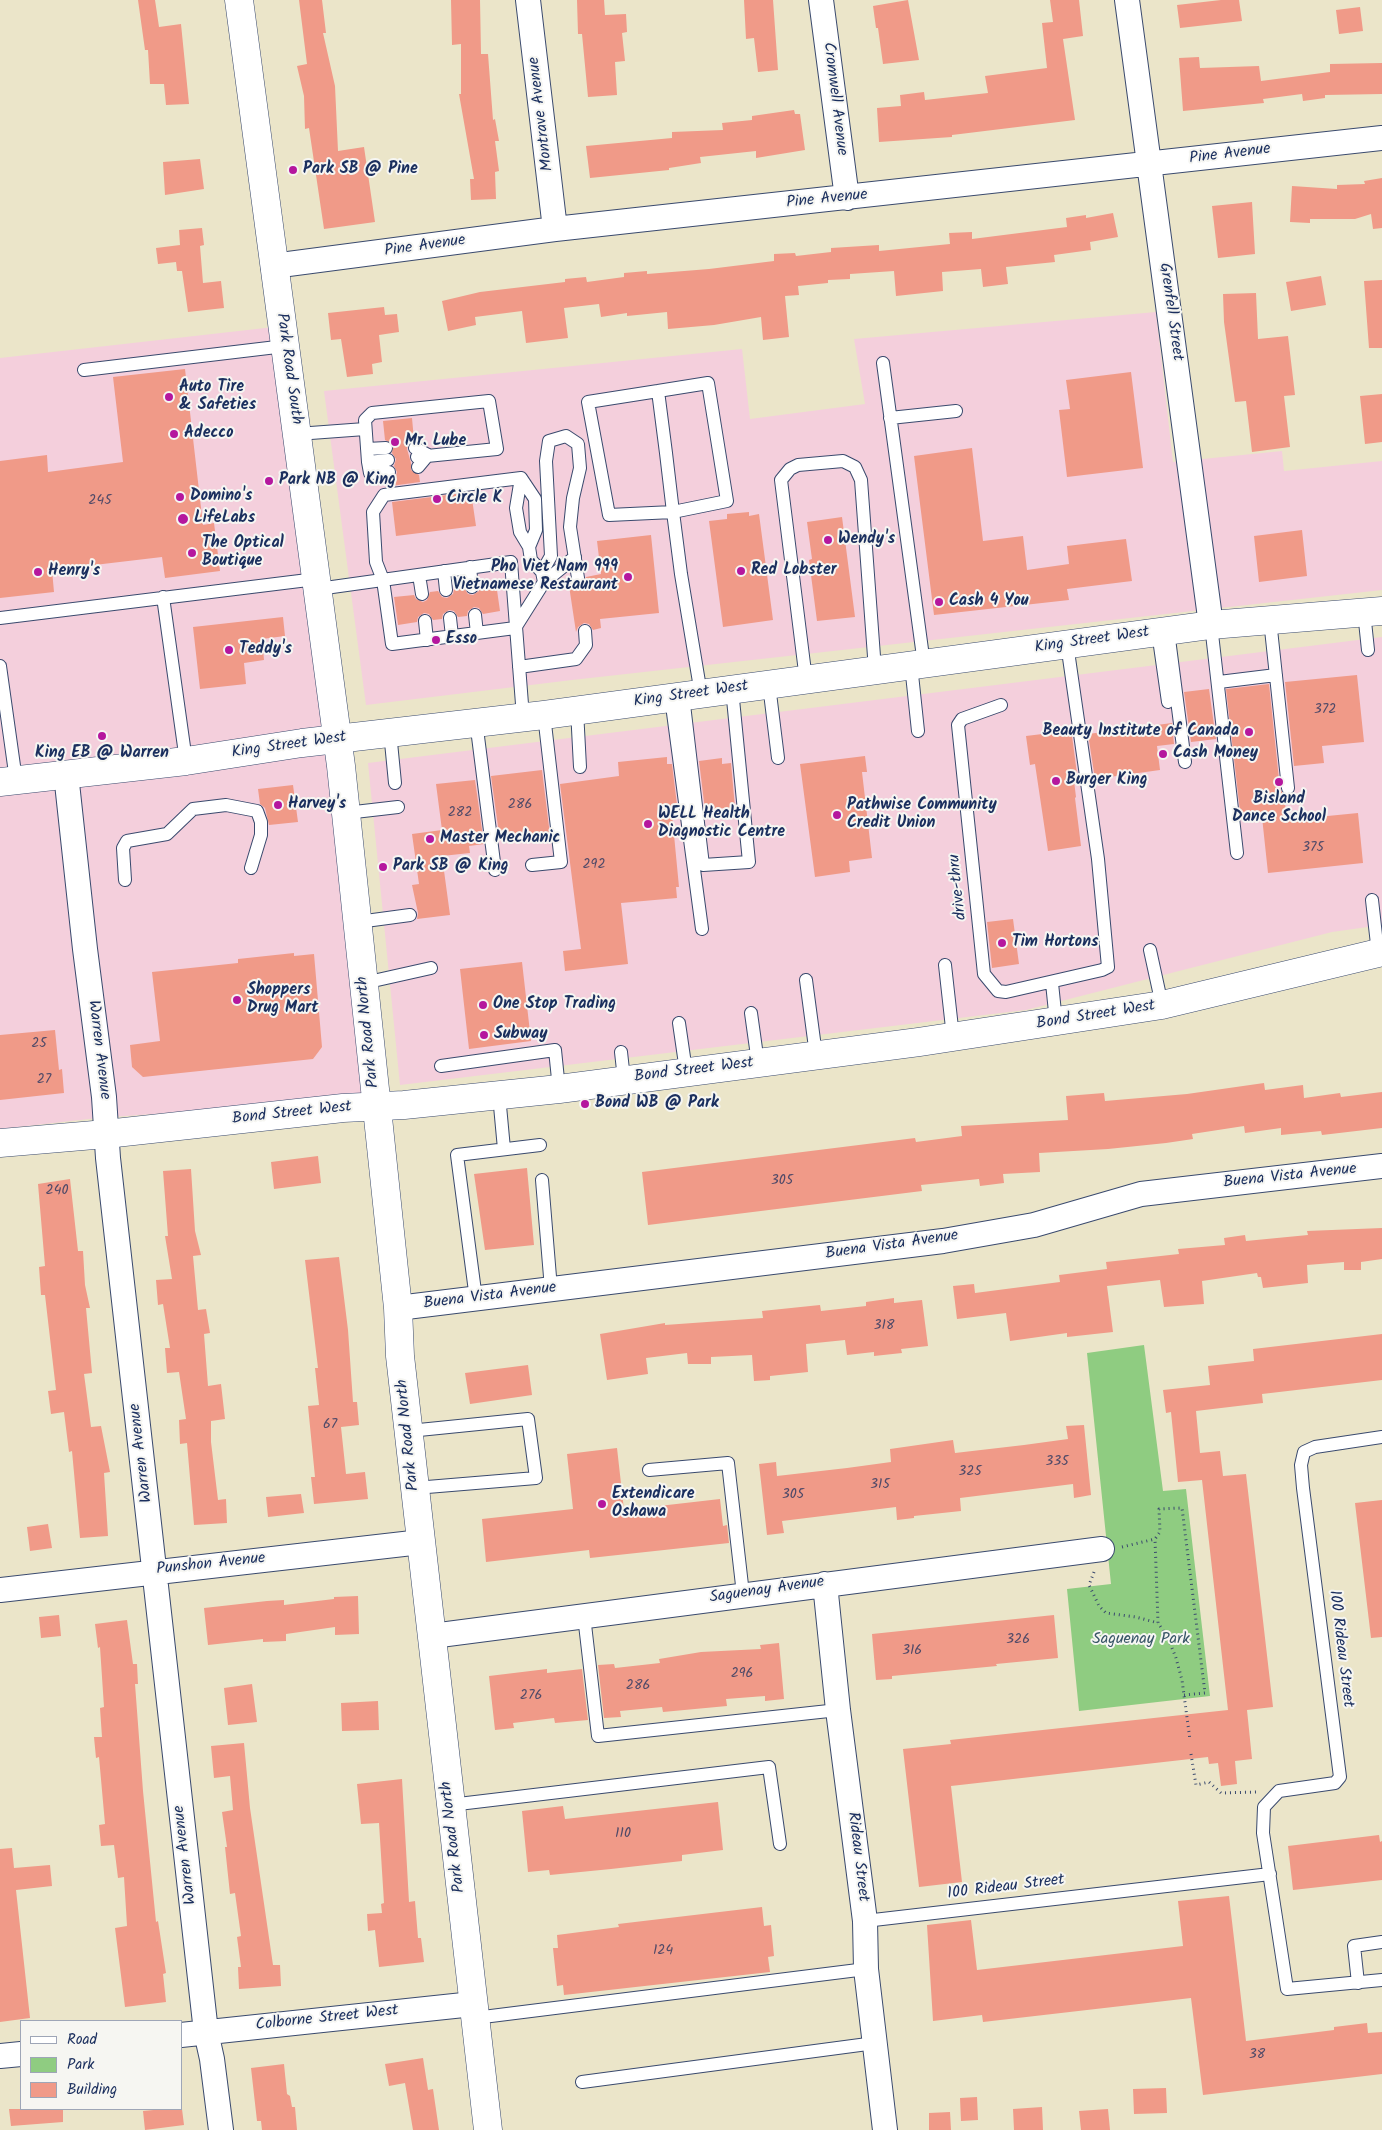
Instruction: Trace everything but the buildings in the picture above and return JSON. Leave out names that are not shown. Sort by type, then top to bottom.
[{"type":"main road","name":"Park Road South","points":[[239,0],[272,266],[285,346],[337,739]]},
{"type":"main road","name":"King Street West","points":[[8,781],[186,761],[476,721],[534,716],[1211,625],[1373,612]]},
{"type":"main road","name":"Park Road North","points":[[337,739],[398,1308],[400,1356],[488,2130]]},
{"type":"main road","name":"Bond Street West","points":[[0,1143],[106,1134],[343,1108],[377,1107],[559,1089],[953,1037],[1162,1006],[1380,953]]},
{"type":"street","name":"Montrave Avenue","points":[[528,0],[555,229]]},
{"type":"street","name":"Cromwell Avenue","points":[[821,0],[847,198]]},
{"type":"street","name":"Grenfell Street","points":[[1127,0],[1211,625]]},
{"type":"street","name":"Pine Avenue","points":[[272,266],[555,229],[1382,138]]},
{"type":"street","name":"Warren Avenue","points":[[66,774],[85,949],[104,1098],[106,1134],[206,2032],[212,2059],[221,2130]]},
{"type":"street","name":"Buena Vista Avenue","points":[[398,1308],[943,1241],[1034,1225],[1141,1194],[1382,1166]]},
{"type":"street","name":"Punshon Avenue","points":[[0,1590],[421,1542]]},
{"type":"street","name":"Saguenay Avenue","points":[[432,1636],[743,1594],[1102,1549]]},
{"type":"street","name":"Rideau Street","points":[[825,1584],[838,1710],[865,1921],[866,1969],[885,2130]]},
{"type":"street","name":"Colborne Street West","points":[[182,2035],[474,2011]]},
{"type":"street","points":[[0,2056],[20,2054]]},
{"type":"lane","points":[[84,370],[285,346]]},
{"type":"lane","points":[[883,363],[917,664],[918,731]]},
{"type":"lane","points":[[708,383],[727,501],[673,512],[610,515],[588,402],[658,391],[708,383]]},
{"type":"lane","points":[[658,391],[673,512],[702,929]]},
{"type":"lane","points":[[367,449],[388,460],[368,462],[365,429],[365,420],[372,413],[490,401],[497,449],[419,457]]},
{"type":"lane","points":[[890,418],[956,411]]},
{"type":"lane","points":[[297,434],[365,429]]},
{"type":"lane","points":[[515,628],[543,577],[551,556],[546,461],[549,441],[566,436],[578,444],[580,468],[573,498],[570,527],[578,578]]},
{"type":"lane","points":[[806,680],[781,480],[790,469],[798,465],[843,461],[855,467],[860,480],[875,670]]},
{"type":"lane","points":[[522,478],[535,499],[536,530],[529,546]]},
{"type":"lane","points":[[522,478],[516,508],[520,532],[529,546],[531,560],[543,577]]},
{"type":"lane","points":[[515,628],[392,644],[383,580],[376,562],[373,512],[384,495],[522,478]]},
{"type":"lane","points":[[543,577],[575,556]]},
{"type":"lane","points":[[0,618],[163,597],[383,580],[511,562],[519,667],[534,716],[561,862],[532,865]]},
{"type":"lane","points":[[470,567],[472,587]]},
{"type":"lane","points":[[444,571],[446,590]]},
{"type":"lane","points":[[419,575],[422,594]]},
{"type":"lane","points":[[163,597],[186,761]]},
{"type":"lane","points":[[1368,650],[1373,612]]},
{"type":"lane","points":[[476,615],[477,634]]},
{"type":"lane","points":[[450,618],[452,636]]},
{"type":"lane","points":[[1270,620],[1288,788]]},
{"type":"lane","points":[[424,621],[427,640]]},
{"type":"lane","points":[[1211,625],[1237,853]]},
{"type":"lane","points":[[519,667],[576,659],[586,645],[585,631]]},
{"type":"lane","points":[[1163,631],[1168,702]]},
{"type":"lane","points":[[1163,631],[1186,762]]},
{"type":"lane","points":[[1056,1022],[1055,996],[1052,982],[1102,970],[1108,967],[1109,960],[1098,859],[1067,644]]},
{"type":"lane","points":[[0,666],[8,781]]},
{"type":"lane","points":[[1219,682],[1276,675]]},
{"type":"lane","points":[[769,685],[778,758]]},
{"type":"lane","points":[[685,696],[703,865],[749,862],[732,689]]},
{"type":"lane","name":"drive-thru","points":[[1001,705],[962,719],[958,725],[984,974],[998,991],[1006,992],[1052,982]]},
{"type":"lane","points":[[577,710],[580,767]]},
{"type":"lane","points":[[476,721],[495,870]]},
{"type":"lane","points":[[390,732],[395,783]]},
{"type":"lane","points":[[125,880],[123,848],[127,841],[167,834],[193,810],[226,804],[257,811],[261,822],[261,835],[251,868]]},
{"type":"lane","points":[[346,813],[398,807]]},
{"type":"lane","points":[[1372,900],[1380,953]]},
{"type":"lane","points":[[358,922],[410,915]]},
{"type":"lane","points":[[1150,950],[1162,1006]]},
{"type":"lane","points":[[945,965],[953,1037]]},
{"type":"lane","points":[[364,983],[431,968]]},
{"type":"lane","points":[[806,980],[816,1055]]},
{"type":"lane","points":[[751,1013],[758,1063]]},
{"type":"lane","points":[[679,1023],[686,1072]]},
{"type":"lane","points":[[441,1066],[555,1050],[559,1089]]},
{"type":"lane","points":[[621,1052],[624,1080]]},
{"type":"lane","points":[[499,1095],[504,1149]]},
{"type":"lane","points":[[476,1298],[457,1155],[540,1145]]},
{"type":"lane","points":[[542,1180],[551,1289]]},
{"type":"lane","points":[[409,1431],[528,1419],[536,1478],[415,1488]]},
{"type":"lane","name":"100 Rideau Street","points":[[1279,1792],[1335,1783],[1340,1777],[1302,1488],[1301,1465],[1304,1452],[1315,1447],[1382,1437]]},
{"type":"lane","points":[[649,1470],[728,1463],[743,1594]]},
{"type":"lane","points":[[584,1616],[598,1736],[838,1710]]},
{"type":"lane","points":[[450,1805],[769,1767],[780,1844]]},
{"type":"lane","points":[[1279,1792],[1264,1807],[1263,1833],[1287,1989],[1382,1980]]},
{"type":"lane","name":"100 Rideau Street","points":[[865,1921],[1270,1874]]},
{"type":"lane","points":[[1358,1983],[1354,1946],[1382,1942]]},
{"type":"lane","points":[[474,2011],[866,1969]]},
{"type":"lane","points":[[582,2082],[875,2043]]},
{"type":"path","points":[[1184,1695],[1205,1692],[1182,1508],[1159,1509],[1160,1532],[1155,1540],[1158,1623],[1168,1638],[1176,1658],[1184,1695],[1190,1740]]},
{"type":"path","points":[[1155,1540],[1144,1544],[1102,1549],[1089,1585],[1099,1606],[1106,1613],[1136,1617],[1158,1623]]},
{"type":"path","points":[[1191,1754],[1196,1785],[1209,1782],[1221,1793],[1279,1792]]},
{"type":"shaded area","points":[[1156,312],[1173,462],[1282,451],[1284,471],[1382,461],[1382,590],[572,680],[366,705],[324,391],[742,349],[750,419],[865,404],[854,339]]},
{"type":"shaded area","points":[[274,327],[323,712],[364,1099],[98,1118],[0,1129],[0,358]]},
{"type":"shaded area","points":[[1382,637],[1382,925],[1332,932],[1026,1010],[400,1085],[368,763]]},
{"type":"green space","name":"Saguenay Park","points":[[1144,1345],[1163,1491],[1186,1489],[1210,1696],[1079,1711],[1067,1589],[1111,1584],[1087,1353]]},
{"type":"place","name":"Park SB @ Pine","points":[[293,170]]},
{"type":"place","name":"Auto Tire & Safeties","points":[[169,397]]},
{"type":"place","name":"Adecco","points":[[174,434]]},
{"type":"place","name":"Mr. Lube","points":[[395,442]]},
{"type":"place","name":"Park NB @ King","points":[[269,481]]},
{"type":"place","name":"Domino's","points":[[180,497]]},
{"type":"place","name":"Circle K","points":[[437,499]]},
{"type":"place","name":"LifeLabs","points":[[183,519]]},
{"type":"place","name":"Wendy's","points":[[828,540]]},
{"type":"place","name":"The Optical Boutique","points":[[192,553]]},
{"type":"place","name":"Red Lobster","points":[[741,571]]},
{"type":"place","name":"Henry's","points":[[38,572]]},
{"type":"place","name":"Pho Viet Nam 999 Vietnamese Restaurant","points":[[628,577]]},
{"type":"place","name":"Cash 4 You","points":[[939,602]]},
{"type":"place","name":"Esso","points":[[436,640]]},
{"type":"place","name":"Teddy's","points":[[229,650]]},
{"type":"place","name":"Beauty Institute of Canada","points":[[1249,732]]},
{"type":"place","name":"King EB @ Warren","points":[[102,736]]},
{"type":"place","name":"Cash Money","points":[[1163,754]]},
{"type":"place","name":"Burger King","points":[[1056,781]]},
{"type":"place","name":"Bisland Dance School","points":[[1279,782]]},
{"type":"place","name":"Harvey's","points":[[278,805]]},
{"type":"place","name":"Pathwise Community Credit Union","points":[[837,815]]},
{"type":"place","name":"WELL Health Diagnostic Centre","points":[[648,824]]},
{"type":"place","name":"Master Mechanic","points":[[430,839]]},
{"type":"place","name":"Park SB @ King","points":[[383,867]]},
{"type":"place","name":"Tim Hortons","points":[[1002,943]]},
{"type":"place","name":"Shoppers Drug Mart","points":[[237,1000]]},
{"type":"place","name":"One Stop Trading","points":[[483,1005]]},
{"type":"place","name":"Subway","points":[[484,1035]]},
{"type":"place","name":"Bond WB @ Park","points":[[585,1104]]},
{"type":"place","name":"Extendicare Oshawa","points":[[602,1504]]}]
